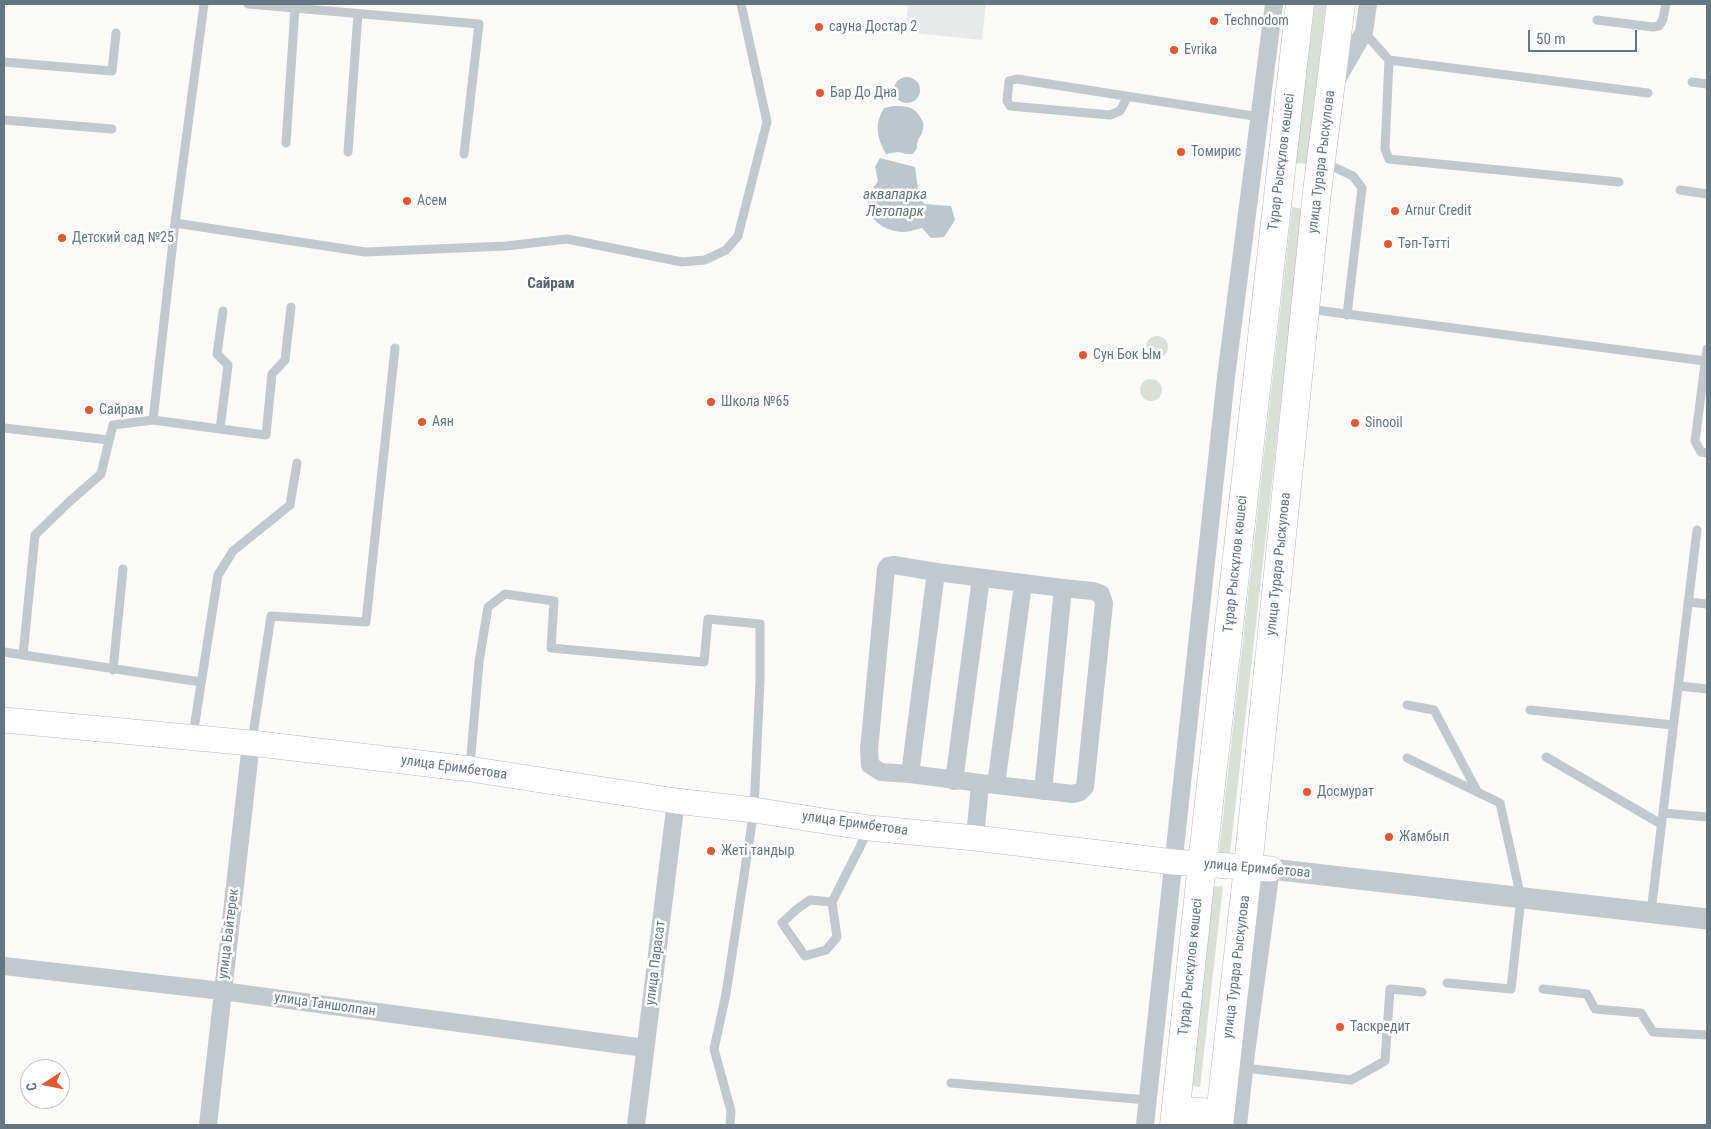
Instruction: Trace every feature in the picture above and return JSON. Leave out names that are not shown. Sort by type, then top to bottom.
[{"type":"main road","name":"Тұрар Рыскұлов көшесі","points":[[1175,1118],[1300,4]]},
{"type":"main road","name":"улица Турара Рыскулова","points":[[1226,1122],[1234,992],[1260,868],[1305,309],[1317,192],[1341,4]]},
{"type":"main road","points":[[1279,186],[1317,192]]},
{"type":"main road","name":"улица Еримбетова","points":[[4,720],[252,743],[470,769],[676,801],[754,810],[869,828],[975,838],[1174,862],[1260,868]]},
{"type":"main road","points":[[1175,1118],[1226,1122]]},
{"type":"street","points":[[1144,1125],[1226,377],[1274,4]]},
{"type":"street","points":[[1331,90],[1364,32],[1368,4]]},
{"type":"street","points":[[894,565],[980,578],[1093,591],[1101,594],[1104,603],[1085,787],[1080,792],[1073,794],[1043,791],[881,772],[870,765],[869,750],[886,570],[888,566],[894,565]]},
{"type":"street","points":[[910,774],[936,572]]},
{"type":"street","points":[[954,780],[980,578]]},
{"type":"street","points":[[975,838],[988,785],[1023,584]]},
{"type":"street","points":[[1043,791],[1063,588]]},
{"type":"street","name":"улица Байтерек","points":[[208,1125],[252,743]]},
{"type":"street","name":"улица Парасат","points":[[636,1125],[676,801]]},
{"type":"street","points":[[1226,1122],[1245,1061],[1260,868]]},
{"type":"street","name":"улица Еримбетова","points":[[1260,868],[1707,919]]},
{"type":"street","name":"улица Таншолпан","points":[[4,966],[222,991],[645,1048]]},
{"type":"street","points":[[1234,992],[1245,1061]]},
{"type":"lane","points":[[153,420],[175,223],[204,4]]},
{"type":"lane","points":[[248,4],[480,24],[464,154]]},
{"type":"lane","points":[[175,223],[365,252],[506,246],[567,238],[682,262],[705,260],[726,250],[738,236],[767,122],[741,4]]},
{"type":"lane","points":[[1598,20],[1653,27],[1659,26],[1663,19],[1666,4]]},
{"type":"lane","points":[[286,143],[295,8]]},
{"type":"lane","points":[[348,152],[358,14]]},
{"type":"lane","points":[[1364,32],[1389,60],[1648,93]]},
{"type":"lane","points":[[4,62],[112,71],[116,34]]},
{"type":"lane","points":[[1389,60],[1385,149],[1389,158],[1619,182]]},
{"type":"lane","points":[[1128,96],[1120,111],[1110,115],[1010,106],[1007,101],[1009,81],[1017,79],[1128,96],[1260,117]]},
{"type":"lane","points":[[1692,82],[1707,84]]},
{"type":"lane","points":[[4,120],[112,129]]},
{"type":"lane","points":[[1322,161],[1353,176],[1362,188],[1346,315]]},
{"type":"lane","points":[[1680,190],[1707,194]]},
{"type":"lane","points":[[23,654],[35,535],[101,474],[113,425],[153,420],[266,435],[272,374],[285,360],[291,307]]},
{"type":"lane","points":[[1305,309],[1706,361]]},
{"type":"lane","points":[[220,429],[228,365],[217,354],[223,310]]},
{"type":"lane","points":[[252,743],[271,616],[366,622],[395,348]]},
{"type":"lane","points":[[1707,349],[1704,394],[1695,441],[1701,452],[1707,452]]},
{"type":"lane","points":[[4,428],[109,440]]},
{"type":"lane","points":[[192,738],[218,575],[233,551],[290,506],[297,463]]},
{"type":"lane","points":[[1651,912],[1697,530]]},
{"type":"lane","points":[[113,670],[123,569]]},
{"type":"lane","points":[[470,769],[479,662],[488,607],[506,594],[554,601],[551,648],[704,662],[708,619],[760,624],[760,680],[754,810],[726,994],[714,1049],[732,1111],[730,1125]]},
{"type":"lane","points":[[1688,602],[1707,604]]},
{"type":"lane","points":[[4,652],[201,682]]},
{"type":"lane","points":[[1679,686],[1707,689]]},
{"type":"lane","points":[[1407,705],[1434,710],[1477,792]]},
{"type":"lane","points":[[1530,710],[1673,725]]},
{"type":"lane","points":[[1546,757],[1661,824]]},
{"type":"lane","points":[[1407,758],[1500,803],[1521,898],[1511,989],[1447,983]]},
{"type":"lane","points":[[1663,813],[1707,818]]},
{"type":"lane","points":[[832,902],[810,900],[782,923],[805,956],[826,950],[837,937],[832,902],[869,828]]},
{"type":"lane","points":[[1245,1061],[1351,1080],[1386,1061],[1390,989],[1422,992]]},
{"type":"lane","points":[[1543,989],[1587,994],[1595,1009],[1641,1013],[1653,1032],[1707,1035]]},
{"type":"lane","points":[[951,1083],[1148,1100]]},
{"type":"shaded area","points":[[891,4],[986,4],[982,40],[905,32],[908,6]]},
{"type":"shaded area","points":[[1315,4],[1326,4],[1307,164],[1295,163]]},
{"type":"shaded area","points":[[1292,207],[1303,209],[1230,853],[1219,852]]},
{"type":"shaded area","points":[[1157,336],[1165,339],[1168,347],[1165,355],[1157,358],[1149,355],[1146,347],[1149,339]]},
{"type":"shaded area","points":[[1151,379],[1159,382],[1162,390],[1159,398],[1151,401],[1143,398],[1140,390],[1143,382]]},
{"type":"shaded area","points":[[1223,886],[1200,1087],[1187,1085],[1209,887]]},
{"type":"water","points":[[907,77],[916,81],[920,90],[916,99],[907,103],[898,99],[894,90],[898,81]]},
{"type":"water","points":[[893,106],[912,109],[916,111],[922,120],[922,132],[913,154],[898,152],[886,154],[880,142],[878,126],[881,114],[884,108]]},
{"type":"water","name":"аквапарка Летопарк","points":[[880,158],[915,167],[918,189],[924,204],[951,206],[955,220],[944,237],[931,238],[922,228],[905,232],[896,231],[883,226],[873,218],[868,205],[868,198],[878,181],[875,167]]},
{"type":"place","name":"Technodom","points":[[1214,21]]},
{"type":"place","name":"сауна Достар 2","points":[[819,27]]},
{"type":"place","name":"Evrika","points":[[1174,50]]},
{"type":"place","name":"Бар До Дна","points":[[820,93]]},
{"type":"place","name":"Томирис","points":[[1181,152]]},
{"type":"place","name":"Асем","points":[[407,201]]},
{"type":"place","name":"Arnur Credit","points":[[1395,211]]},
{"type":"place","name":"Детский сад №25","points":[[62,238]]},
{"type":"place","name":"Тәп-Тәтті","points":[[1388,244]]},
{"type":"place","name":"Сун Бок Ым","points":[[1083,355]]},
{"type":"place","name":"Школа №65","points":[[711,402]]},
{"type":"place","name":"Сайрам","points":[[89,410]]},
{"type":"place","name":"Аян","points":[[422,422]]},
{"type":"place","name":"Sinooil","points":[[1355,423]]},
{"type":"place","name":"Досмурат","points":[[1307,792]]},
{"type":"place","name":"Жамбыл","points":[[1389,837]]},
{"type":"place","name":"Жеті тандыр","points":[[711,851]]},
{"type":"place","name":"Таскредит","points":[[1340,1027]]},
{"type":"district","name":"Сайрам","points":[[551,284]]}]
